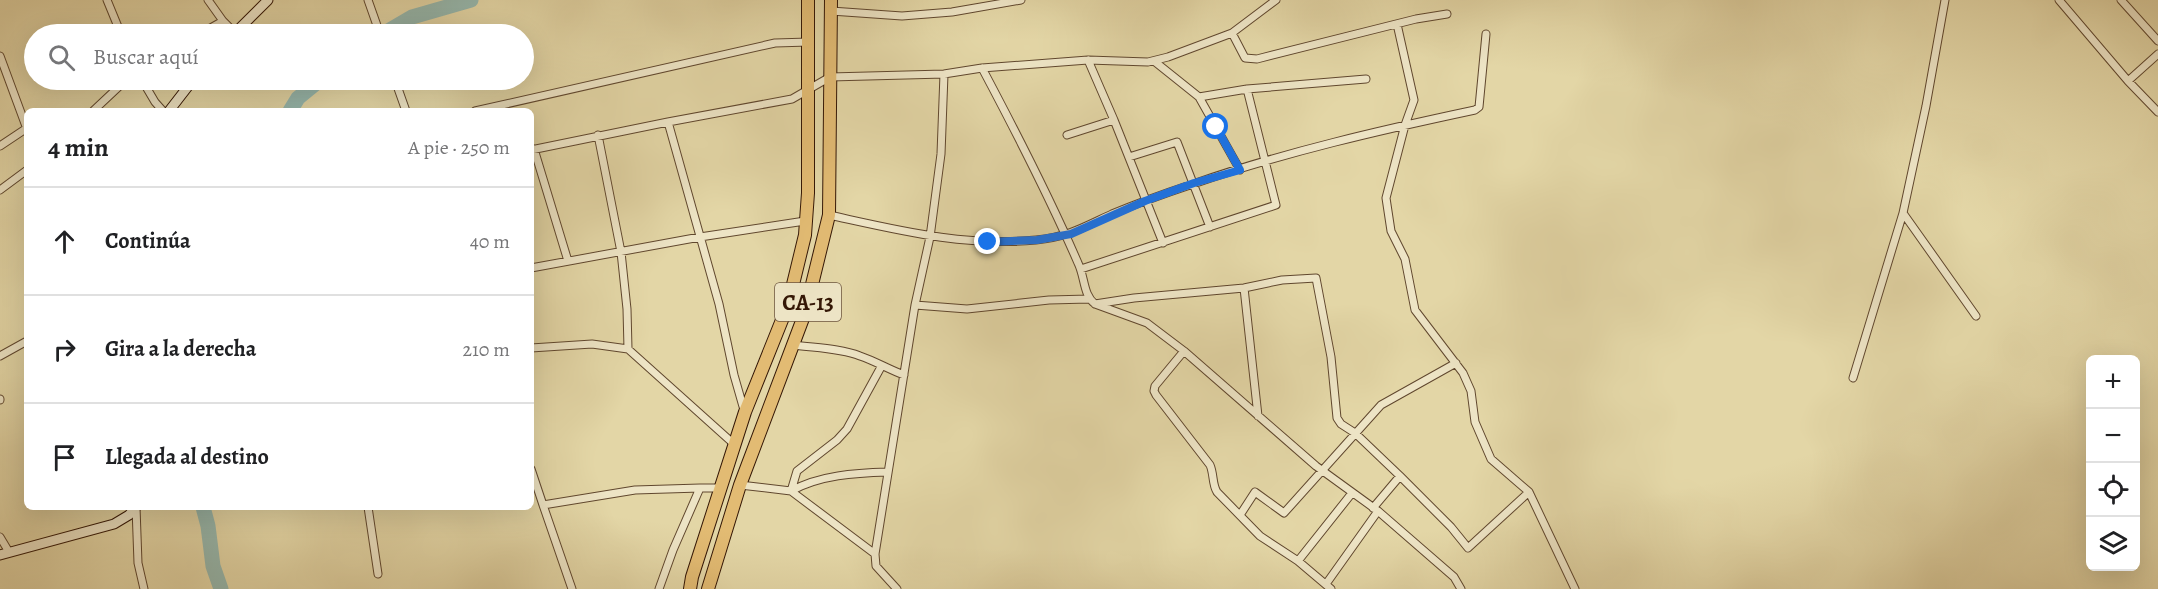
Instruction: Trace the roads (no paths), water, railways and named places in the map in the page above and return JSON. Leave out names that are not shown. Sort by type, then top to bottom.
[{"type":"highway","name":"CA-13","points":[[690,589],[745,412],[788,305],[805,235],[810,89],[808,1]]},
{"type":"highway","name":"CA-13","points":[[708,589],[740,485],[805,313],[829,215],[831,4]]},
{"type":"street","points":[[107,0],[117,24]]},
{"type":"street","points":[[208,0],[226,24]]},
{"type":"street","points":[[244,24],[268,0]]},
{"type":"street","points":[[368,0],[376,24]]},
{"type":"street","points":[[831,4],[902,16],[952,12],[1021,0]]},
{"type":"street","points":[[534,149],[792,99],[830,77],[944,74],[982,68],[1088,60],[1154,61],[1232,33],[1276,0]]},
{"type":"street","points":[[1853,378],[1903,213],[1926,106],[1945,0]]},
{"type":"street","points":[[2059,0],[2128,81],[2158,112]]},
{"type":"street","points":[[2121,0],[2158,40]]},
{"type":"street","points":[[1232,33],[1245,58],[1257,59],[1397,24],[1448,14]]},
{"type":"street","points":[[218,24],[223,21]]},
{"type":"street","points":[[1397,24],[1414,100],[1386,198],[1391,231],[1405,259],[1415,310],[1463,373],[1471,391],[1475,422],[1491,459],[1528,492],[1575,589]]},
{"type":"street","points":[[829,215],[930,237],[988,242],[1037,240],[1066,234],[1194,183],[1405,125],[1475,110],[1479,107],[1486,34]]},
{"type":"street","points":[[488,108],[775,43],[809,42]]},
{"type":"street","points":[[2128,81],[2158,54]]},
{"type":"street","points":[[0,56],[24,121]]},
{"type":"street","points":[[1088,60],[1163,243]]},
{"type":"street","points":[[1154,61],[1199,97],[1240,170]]},
{"type":"street","points":[[982,68],[1066,234],[1081,269],[1089,299],[1095,304],[1147,323],[1184,351],[1322,471],[1376,509],[1454,576],[1461,589]]},
{"type":"street","points":[[897,589],[876,566],[875,554],[915,305],[930,237],[940,153],[944,74]]},
{"type":"street","points":[[1199,97],[1247,89],[1366,79]]},
{"type":"street","points":[[1081,269],[1276,205],[1247,89]]},
{"type":"street","points":[[96,108],[115,90]]},
{"type":"street","points":[[148,90],[160,108]]},
{"type":"street","points":[[172,108],[186,90]]},
{"type":"street","points":[[399,90],[405,108]]},
{"type":"street","points":[[1067,135],[1114,120]]},
{"type":"street","points":[[668,122],[719,304],[734,375],[745,412]]},
{"type":"street","points":[[0,146],[24,131]]},
{"type":"street","points":[[598,135],[621,252],[627,309],[628,350]]},
{"type":"street","points":[[1129,157],[1177,142],[1210,227]]},
{"type":"street","points":[[534,152],[568,261]]},
{"type":"street","points":[[0,190],[24,172]]},
{"type":"street","points":[[1903,213],[1976,316]]},
{"type":"street","points":[[534,267],[700,237],[805,221]]},
{"type":"street","points":[[1095,304],[1134,298],[1244,288],[1282,280],[1316,278],[1331,357],[1336,418],[1341,424],[1355,433],[1400,476],[1450,526],[1468,548],[1528,492]]},
{"type":"street","points":[[1244,288],[1258,416]]},
{"type":"street","points":[[915,305],[967,309],[1049,300],[1089,299]]},
{"type":"street","points":[[0,356],[24,343]]},
{"type":"street","points":[[534,348],[592,344],[628,350],[735,445]]},
{"type":"street","points":[[794,345],[841,351],[860,356],[904,375]]},
{"type":"street","points":[[1184,351],[1155,386],[1154,391],[1210,465],[1217,492],[1260,536],[1298,561],[1329,587],[1376,509],[1400,476]]},
{"type":"street","points":[[1240,514],[1255,492],[1284,513],[1381,405],[1456,363]]},
{"type":"street","points":[[791,491],[797,471],[837,440],[847,429],[881,367]]},
{"type":"street","points":[[740,485],[791,491],[812,482],[855,473],[888,472]]},
{"type":"street","points":[[534,478],[572,589]]},
{"type":"street","points":[[659,589],[700,488]]},
{"type":"street","points":[[543,505],[635,490],[720,488]]},
{"type":"street","points":[[791,491],[875,554]]},
{"type":"street","points":[[1298,561],[1352,493]]},
{"type":"street","points":[[0,537],[5,554],[114,524],[133,510]]},
{"type":"street","points":[[136,510],[138,563],[144,589]]},
{"type":"street","points":[[368,510],[378,574]]},
{"type":"waterway","points":[[400,24],[412,17],[471,0]]},
{"type":"waterway","points":[[292,108],[298,98],[308,90]]},
{"type":"waterway","points":[[204,510],[213,566],[221,589]]}]
